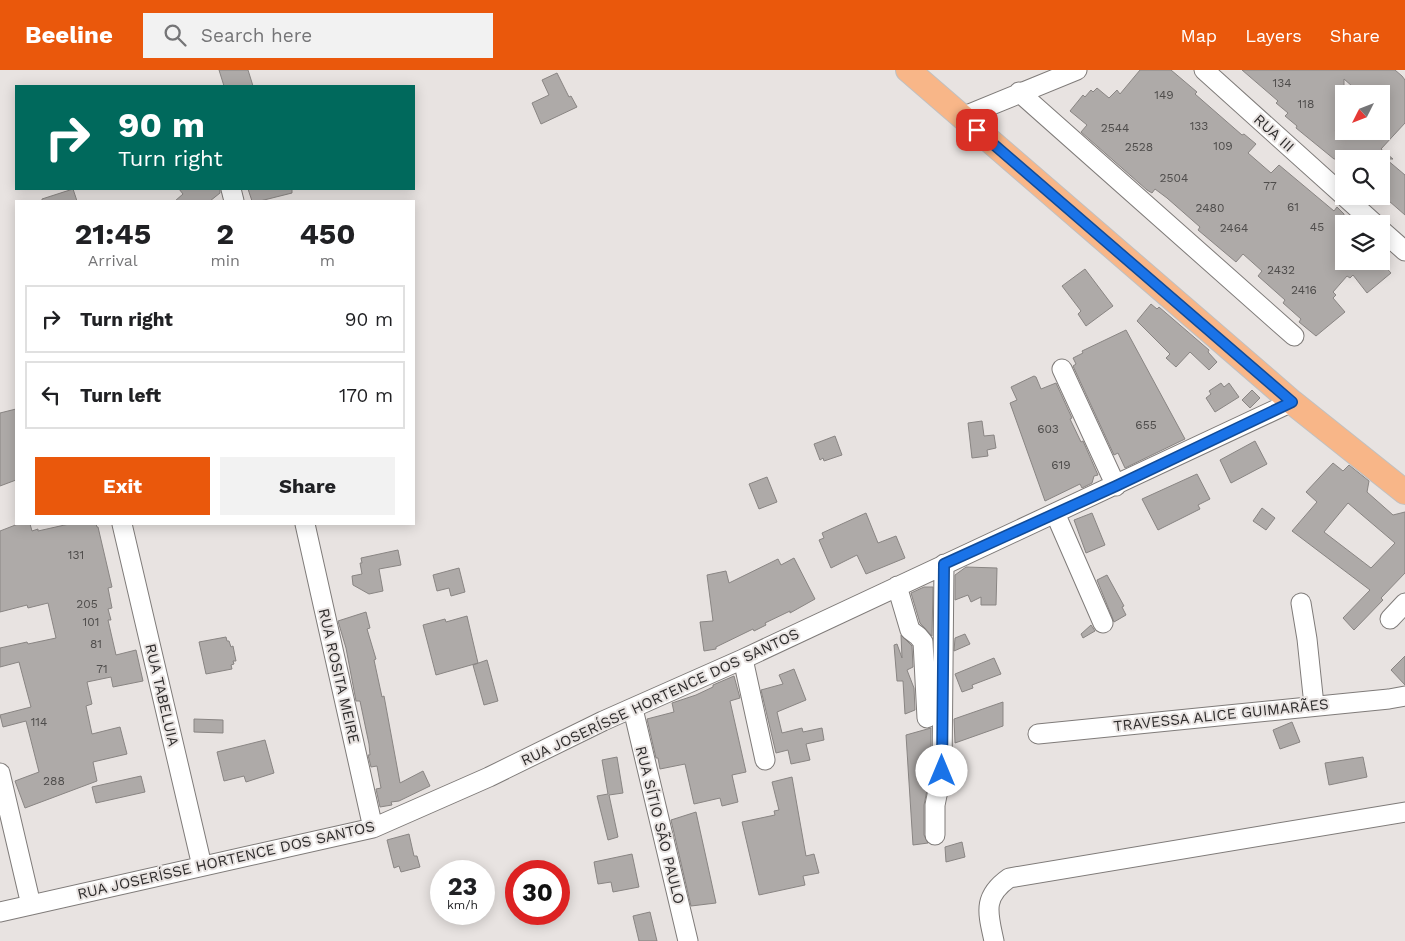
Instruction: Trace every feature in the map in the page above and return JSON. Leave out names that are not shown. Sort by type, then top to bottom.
[{"type":"main road","points":[[908,70],[1292,402],[1405,492]]},
{"type":"street","points":[[962,117],[1019,92],[1077,70]]},
{"type":"street","name":"RUA III","points":[[1204,70],[1335,188]]},
{"type":"street","points":[[1019,92],[1294,336]]},
{"type":"street","name":"RUA III","points":[[1354,205],[1365,215]]},
{"type":"street","points":[[1390,238],[1405,251]]},
{"type":"street","points":[[1062,369],[1116,486]]},
{"type":"street","name":"RUA JOSERÍSSE HORTENCE DOS SANTOS","points":[[0,912],[373,828],[489,777],[603,721],[743,659],[1292,402]]},
{"type":"street","points":[[1055,514],[1103,623]]},
{"type":"street","name":"RUA TABELUIA","points":[[122,525],[202,866]]},
{"type":"street","name":"RUA ROSITA MEIRE","points":[[305,525],[373,828]]},
{"type":"street","points":[[935,835],[935,806],[942,771],[944,564]]},
{"type":"street","points":[[897,586],[910,630],[922,642],[927,718]]},
{"type":"street","points":[[1301,603],[1314,705]]},
{"type":"street","points":[[1390,619],[1405,603]]},
{"type":"street","points":[[743,659],[765,760]]},
{"type":"street","name":"TRAVESSA ALICE GUIMARÃES","points":[[1038,734],[1405,696]]},
{"type":"street","name":"RUA SÍTIO SÃO PAULO","points":[[632,709],[688,941]]},
{"type":"street","points":[[0,773],[31,905]]},
{"type":"street","points":[[994,941],[989,916],[989,904],[993,892],[1009,878],[1405,812]]},
{"type":"building","points":[[219,70],[248,70],[253,85],[224,85]]},
{"type":"building","points":[[1140,70],[1171,70],[1242,135],[1244,134],[1256,144],[1248,153],[1271,173],[1279,165],[1334,211],[1337,207],[1344,214],[1335,215],[1335,270],[1388,270],[1391,273],[1367,293],[1353,275],[1350,278],[1347,276],[1333,292],[1336,295],[1333,298],[1345,312],[1316,336],[1299,322],[1301,319],[1283,303],[1285,300],[1258,276],[1262,271],[1243,254],[1236,262],[1198,230],[1200,227],[1167,198],[1155,189],[1152,193],[1147,190],[1081,132],[1087,125],[1070,111],[1083,95],[1085,97],[1091,90],[1093,92],[1097,88],[1109,98],[1117,90],[1120,94]]},
{"type":"building","points":[[1242,70],[1395,70],[1405,80],[1405,123],[1390,139],[1390,85],[1351,85],[1344,79],[1344,85],[1335,85],[1335,140],[1389,140],[1381,149],[1382,150],[1335,150],[1335,159],[1296,128],[1297,126],[1285,116],[1288,113],[1276,103],[1278,101]]},
{"type":"building","points":[[557,73],[569,97],[571,96],[577,107],[541,124],[532,103],[549,95],[542,80]]},
{"type":"building","points":[[1390,162],[1405,175],[1405,215],[1390,202]]},
{"type":"building","points":[[73,190],[77,200],[42,200]]},
{"type":"building","points":[[180,190],[220,190],[220,193],[211,200],[176,200],[183,194]]},
{"type":"building","points":[[248,190],[292,190],[292,193],[264,200],[252,200]]},
{"type":"building","points":[[1085,269],[1113,306],[1086,326],[1078,314],[1081,311],[1062,286]]},
{"type":"building","points":[[1151,304],[1157,309],[1159,307],[1209,350],[1208,352],[1217,362],[1209,370],[1190,352],[1176,367],[1166,358],[1170,354],[1137,321]]},
{"type":"building","points":[[1126,330],[1185,439],[1125,468],[1118,453],[1114,455],[1073,366],[1076,364],[1073,358],[1083,353],[1082,351]]},
{"type":"building","points":[[1034,376],[1041,389],[1056,383],[1072,418],[1070,419],[1081,442],[1083,441],[1098,475],[1094,476],[1092,483],[1082,488],[1080,484],[1045,501],[1010,403],[1017,400],[1011,387]]},
{"type":"building","points":[[1221,383],[1224,387],[1229,383],[1239,397],[1215,412],[1206,398],[1211,394],[1209,391]]},
{"type":"building","points":[[1252,390],[1260,398],[1250,408],[1242,400]]},
{"type":"building","points":[[15,409],[15,480],[0,486],[0,413]]},
{"type":"building","points":[[982,421],[984,436],[994,435],[996,448],[987,450],[988,456],[972,458],[968,423]]},
{"type":"building","points":[[835,436],[842,455],[824,461],[823,458],[820,460],[814,444]]},
{"type":"building","points":[[1255,441],[1267,464],[1231,483],[1220,460]]},
{"type":"building","points":[[1333,463],[1343,471],[1349,465],[1369,481],[1367,492],[1393,515],[1405,512],[1405,573],[1381,598],[1383,600],[1354,630],[1343,618],[1370,590],[1292,531],[1317,502],[1306,492]],"holes":[[[1348,503],[1395,543],[1371,568],[1324,532]]]},
{"type":"building","points":[[1197,474],[1210,499],[1198,505],[1200,509],[1158,530],[1142,499]]},
{"type":"building","points":[[767,477],[777,502],[759,509],[749,484]]},
{"type":"building","points":[[1262,508],[1275,518],[1266,530],[1253,521]]},
{"type":"building","points":[[866,513],[878,543],[896,536],[905,558],[866,574],[857,555],[831,568],[819,540],[824,538],[822,533]]},
{"type":"building","points":[[1092,513],[1105,545],[1086,553],[1074,520]]},
{"type":"building","points":[[15,525],[30,525],[32,531],[38,529],[38,531],[65,525],[96,525],[112,587],[108,588],[112,608],[108,609],[111,620],[108,620],[116,655],[136,650],[143,681],[113,687],[111,677],[87,682],[92,704],[86,706],[92,734],[120,727],[127,754],[93,762],[97,781],[25,808],[15,781],[39,772],[26,721],[3,727],[0,715],[31,707],[19,662],[0,667],[0,648],[56,638],[48,603],[28,608],[27,605],[0,612],[0,531]]},
{"type":"building","points":[[398,550],[401,565],[379,569],[383,591],[369,594],[353,585],[352,576],[362,574],[361,558]]},
{"type":"building","points":[[794,558],[815,599],[790,613],[790,611],[765,623],[766,625],[754,631],[753,629],[716,647],[716,649],[704,651],[700,622],[713,621],[707,575],[726,571],[729,583],[778,559],[781,565]]},
{"type":"building","points":[[966,567],[997,568],[996,605],[981,605],[981,597],[971,602],[968,595],[955,600],[955,575]]},
{"type":"building","points":[[459,568],[465,592],[451,596],[449,588],[437,591],[433,575]]},
{"type":"building","points":[[1107,575],[1124,606],[1122,607],[1126,615],[1114,622],[1097,580]]},
{"type":"building","points":[[924,587],[933,587],[932,636],[920,623],[911,593]]},
{"type":"building","points":[[366,612],[370,628],[367,629],[376,659],[374,660],[382,697],[384,696],[400,783],[423,771],[430,786],[399,801],[391,802],[392,805],[380,807],[376,789],[381,788],[377,766],[371,767],[368,755],[370,755],[369,744],[360,701],[356,701],[346,648],[338,621]]},
{"type":"building","points":[[467,616],[478,663],[436,675],[423,625],[445,619],[446,622]]},
{"type":"building","points":[[1091,625],[1095,631],[1083,638],[1081,634]]},
{"type":"building","points":[[965,634],[970,644],[954,651],[955,638]]},
{"type":"building","points":[[901,635],[912,646],[913,667],[907,670],[914,688],[915,710],[905,714],[903,681],[897,681],[894,645],[897,644],[902,658]]},
{"type":"building","points":[[226,637],[231,647],[233,646],[236,661],[233,661],[234,664],[231,665],[232,669],[206,674],[199,642]]},
{"type":"building","points":[[1405,656],[1405,685],[1391,670]]},
{"type":"building","points":[[994,658],[1001,674],[972,685],[973,688],[962,692],[955,674]]},
{"type":"building","points":[[487,660],[498,701],[484,705],[473,665]]},
{"type":"building","points":[[794,669],[806,700],[777,712],[782,733],[802,728],[803,732],[822,728],[824,740],[806,744],[810,760],[791,764],[788,750],[776,753],[761,690],[783,684],[779,675]]},
{"type":"building","points":[[734,676],[740,698],[730,701],[746,772],[732,775],[738,802],[722,806],[720,798],[694,804],[685,764],[660,769],[647,719],[674,712],[672,703],[696,695]]},
{"type":"building","points":[[1003,702],[1003,726],[955,743],[954,719]]},
{"type":"building","points":[[194,719],[223,720],[223,733],[194,732]]},
{"type":"building","points":[[1292,722],[1300,742],[1280,749],[1273,730]]},
{"type":"building","points":[[931,728],[931,749],[928,750],[930,773],[929,777],[927,777],[928,785],[924,805],[924,835],[928,843],[913,845],[906,735]]},
{"type":"building","points":[[265,740],[274,773],[246,782],[244,776],[224,781],[217,752]]},
{"type":"building","points":[[617,757],[623,793],[609,795],[618,837],[608,840],[597,796],[608,794],[602,760]]},
{"type":"building","points":[[1363,757],[1367,777],[1329,785],[1325,763]]},
{"type":"building","points":[[141,776],[145,792],[96,803],[92,787]]},
{"type":"building","points":[[792,777],[806,856],[814,854],[819,873],[803,876],[805,885],[759,895],[742,822],[775,815],[774,811],[779,810],[772,782]]},
{"type":"building","points":[[696,812],[716,903],[691,906],[671,820]]},
{"type":"building","points":[[409,834],[414,856],[417,856],[420,867],[401,872],[399,866],[394,868],[387,840]]},
{"type":"building","points":[[962,842],[965,857],[946,862],[945,847]]},
{"type":"building","points":[[632,854],[639,887],[613,892],[611,882],[598,884],[594,862]]},
{"type":"building","points":[[650,912],[657,941],[639,941],[633,916]]},
{"type":"route","points":[[942,771],[944,564],[1116,486],[1292,402],[977,130]]}]
